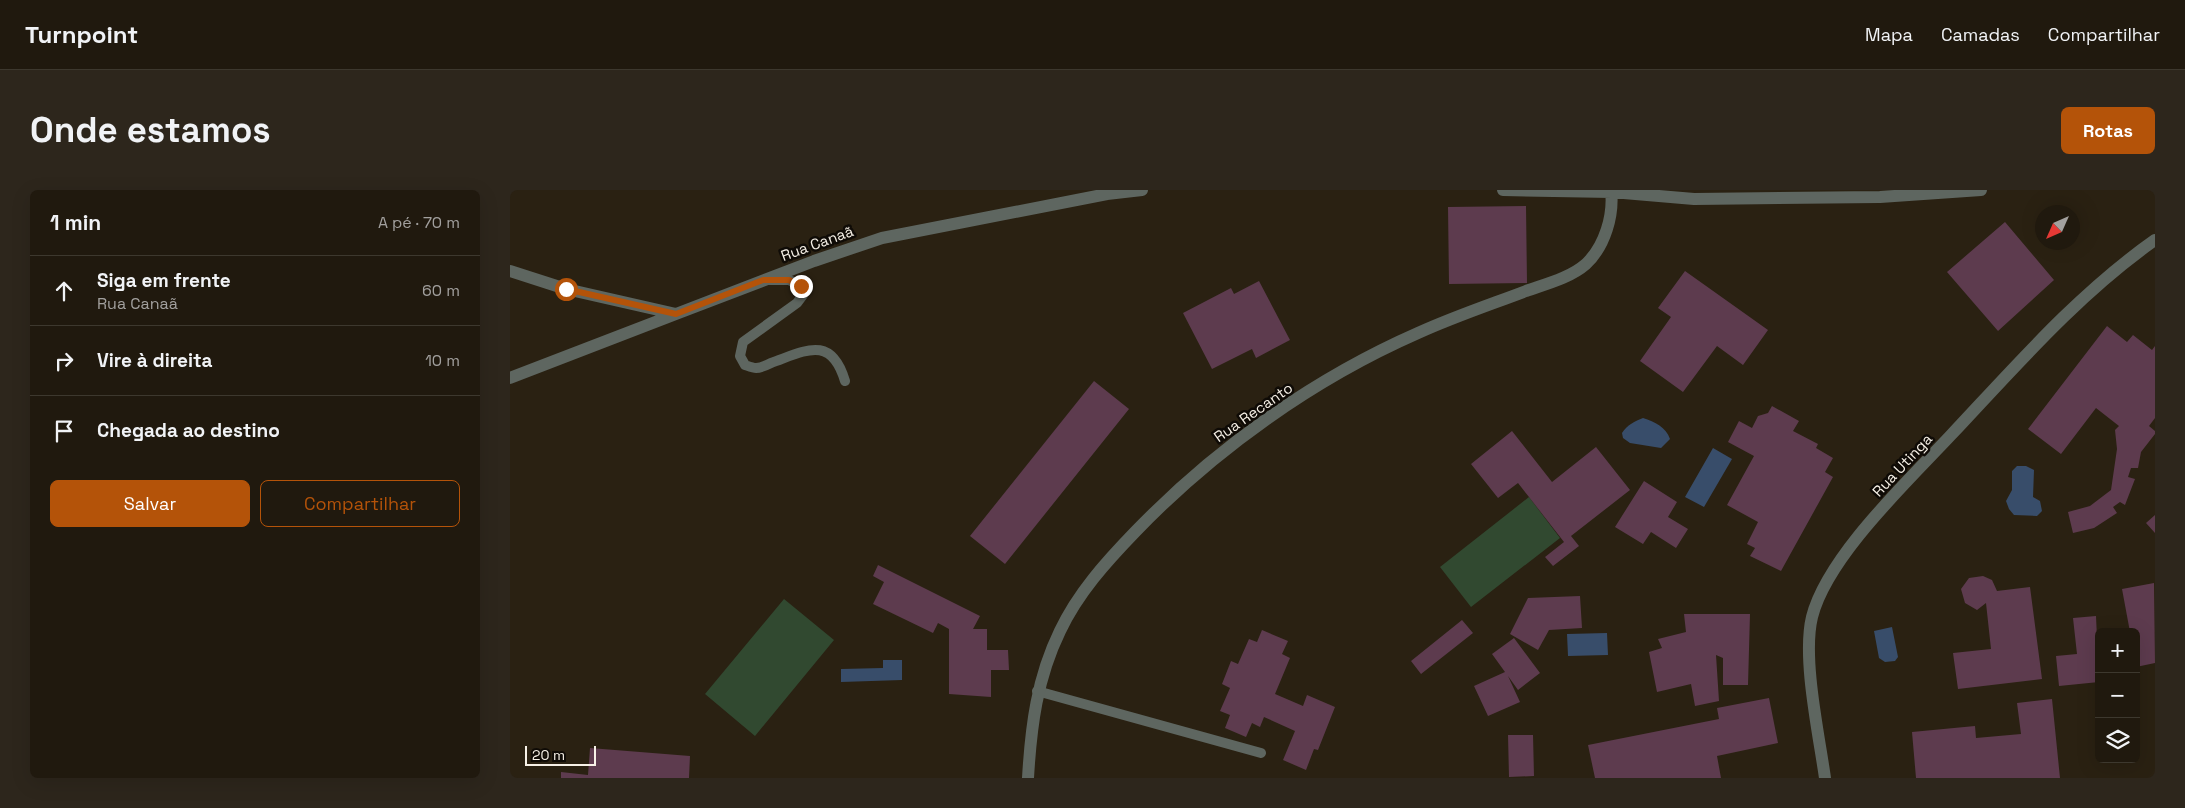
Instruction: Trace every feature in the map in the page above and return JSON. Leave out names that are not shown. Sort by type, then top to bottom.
[{"type":"street","name":"Rua Canaã","points":[[510,378],[763,280],[882,238],[1107,194],[1142,190]]},
{"type":"street","points":[[1503,190],[1611,191],[1694,199],[1880,197],[1981,190]]},
{"type":"street","name":"Rua Recanto","points":[[1028,778],[1032,718],[1037,691],[1060,632],[1100,568],[1198,471],[1293,402],[1343,372],[1409,337],[1458,315],[1561,278],[1586,264],[1600,248],[1608,225],[1611,191]]},
{"type":"street","name":"Rua Utinga","points":[[1825,778],[1809,645],[1812,617],[1824,586],[1859,536],[2000,383],[2083,298],[2133,255],[2155,240]]},
{"type":"street","points":[[510,271],[566,289],[676,314]]},
{"type":"lane","points":[[763,280],[789,280],[801,286],[803,295],[797,303],[743,342],[740,356],[745,364],[757,368],[809,349],[821,350],[832,355],[840,363],[845,380]]},
{"type":"lane","points":[[1037,691],[1261,753]]},
{"type":"green space","points":[[1529,497],[1560,538],[1471,607],[1440,567]]},
{"type":"green space","points":[[784,599],[834,640],[755,736],[705,694]]},
{"type":"water","points":[[1643,418],[1652,421],[1666,431],[1670,439],[1661,448],[1630,443],[1623,438],[1622,433],[1626,428]]},
{"type":"water","points":[[1713,448],[1732,459],[1704,507],[1685,497]]},
{"type":"water","points":[[2017,466],[2026,466],[2034,470],[2033,497],[2040,501],[2042,511],[2037,516],[2014,515],[2009,509],[2006,501],[2012,490],[2012,471]]},
{"type":"water","points":[[1892,627],[1898,657],[1895,661],[1885,662],[1879,658],[1874,631]]},
{"type":"water","points":[[1607,633],[1608,655],[1568,656],[1567,634]]},
{"type":"water","points":[[883,660],[902,660],[902,680],[841,682],[841,669],[883,668]]},
{"type":"building","points":[[1526,206],[1527,283],[1449,284],[1448,207]]},
{"type":"building","points":[[2005,222],[2054,280],[1998,331],[1947,272]]},
{"type":"building","points":[[1685,271],[1768,330],[1743,365],[1717,346],[1683,392],[1640,361],[1671,317],[1658,308]]},
{"type":"building","points":[[1259,281],[1290,340],[1256,358],[1252,349],[1212,369],[1183,313],[1231,288],[1234,294]]},
{"type":"building","points":[[2107,326],[2127,342],[2133,335],[2152,350],[2155,346],[2155,418],[2149,426],[2155,431],[2155,434],[2141,452],[2138,468],[2131,468],[2128,477],[2135,479],[2125,505],[2120,502],[2113,507],[2117,513],[2094,528],[2073,533],[2068,512],[2090,506],[2111,490],[2117,449],[2115,430],[2119,426],[2096,408],[2061,454],[2028,429]]},
{"type":"building","points":[[1094,381],[1129,409],[1005,564],[970,536]]},
{"type":"building","points":[[1772,406],[1799,421],[1793,431],[1818,444],[1816,448],[1833,458],[1825,472],[1833,477],[1781,571],[1750,556],[1755,548],[1747,544],[1758,522],[1727,505],[1754,456],[1728,442],[1739,421],[1752,428],[1758,416],[1768,413]]},
{"type":"building","points":[[1512,431],[1552,482],[1596,447],[1630,490],[1571,536],[1579,546],[1553,566],[1545,557],[1564,542],[1518,483],[1498,498],[1471,464]]},
{"type":"building","points":[[1644,481],[1677,502],[1668,517],[1688,529],[1676,548],[1651,532],[1643,544],[1615,527]]},
{"type":"building","points":[[2155,515],[2155,533],[2146,523]]},
{"type":"building","points":[[878,565],[980,616],[973,629],[987,629],[987,650],[1008,650],[1009,670],[991,670],[991,697],[949,694],[949,629],[938,623],[933,633],[873,604],[884,582],[873,576]]},
{"type":"building","points":[[1983,576],[1992,580],[1997,591],[2030,587],[2042,679],[1958,689],[1953,653],[1991,649],[1986,603],[1977,610],[1965,603],[1961,589],[1969,578]]},
{"type":"building","points":[[2154,583],[2155,663],[2140,666],[2140,628],[2129,628],[2122,589]]},
{"type":"building","points":[[1580,596],[1582,628],[1549,630],[1538,650],[1510,634],[1528,598]]},
{"type":"building","points":[[1684,614],[1750,614],[1748,685],[1723,685],[1723,658],[1716,655],[1719,701],[1695,706],[1691,684],[1657,692],[1649,652],[1662,648],[1658,639],[1686,632]]},
{"type":"building","points":[[2096,616],[2095,682],[2059,686],[2056,656],[2077,654],[2073,618]]},
{"type":"building","points":[[1462,620],[1473,633],[1421,674],[1411,661]]},
{"type":"building","points":[[1262,630],[1288,641],[1282,654],[1290,658],[1275,694],[1303,706],[1307,695],[1335,707],[1318,750],[1314,749],[1306,770],[1283,760],[1295,731],[1264,717],[1260,727],[1252,723],[1246,737],[1225,728],[1230,715],[1220,711],[1230,688],[1222,684],[1231,661],[1238,664],[1249,639],[1257,642]]},
{"type":"building","points":[[1514,638],[1540,673],[1518,690],[1508,676],[1520,702],[1488,716],[1474,686],[1505,672],[1492,654]]},
{"type":"building","points":[[1769,698],[1778,743],[1717,756],[1721,778],[1595,778],[1588,745],[1719,719],[1717,708]]},
{"type":"building","points":[[2052,699],[2060,778],[1916,778],[1912,732],[1975,726],[1976,738],[2021,734],[2017,703]]},
{"type":"building","points":[[1508,735],[1533,735],[1534,776],[1509,777]]},
{"type":"building","points":[[590,748],[690,756],[689,778],[561,778],[561,772],[588,775]]},
{"type":"route","points":[[566,289],[676,314],[763,280],[789,280],[801,286]]}]
